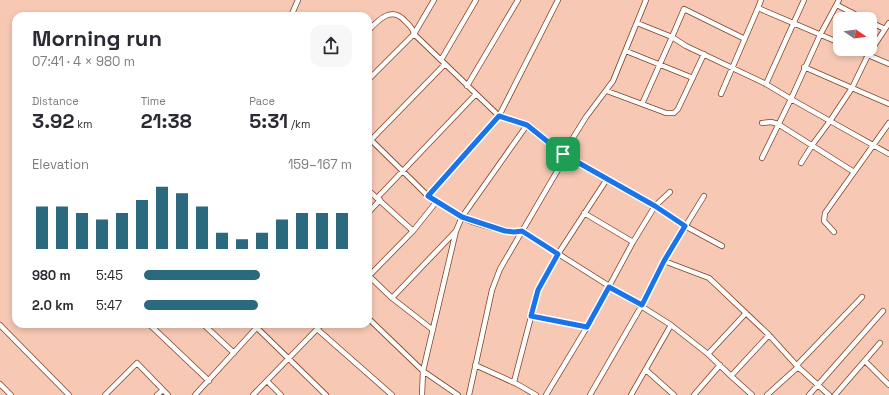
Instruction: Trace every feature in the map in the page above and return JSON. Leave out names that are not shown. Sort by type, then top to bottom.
[{"type":"street","points":[[293,12],[298,0]]},
{"type":"street","points":[[372,76],[414,34],[434,0]]},
{"type":"street","points":[[441,60],[476,0]]},
{"type":"street","points":[[467,86],[518,0]]},
{"type":"street","points":[[428,196],[499,116],[558,0]]},
{"type":"street","points":[[469,395],[474,365],[492,290],[507,255],[586,117],[607,91],[613,81],[646,0]]},
{"type":"street","points":[[721,94],[761,0]]},
{"type":"street","points":[[766,84],[804,0]]},
{"type":"street","points":[[762,158],[791,99],[804,67],[839,0]]},
{"type":"street","points":[[836,5],[850,12]]},
{"type":"street","points":[[758,8],[833,40]]},
{"type":"street","points":[[642,104],[684,9],[745,39]]},
{"type":"street","points":[[372,27],[382,18],[395,13],[400,15],[413,30],[414,34],[499,116],[527,125],[564,155],[655,206],[685,226],[722,246]]},
{"type":"street","points":[[637,23],[672,37],[766,84],[889,154]]},
{"type":"street","points":[[877,24],[888,26],[877,42]]},
{"type":"street","points":[[626,51],[693,78]]},
{"type":"street","points":[[607,91],[666,113],[674,113],[678,109],[704,54]]},
{"type":"street","points":[[801,164],[812,144],[830,121],[852,88],[868,56]]},
{"type":"street","points":[[870,56],[889,64]]},
{"type":"street","points":[[372,137],[445,64]]},
{"type":"street","points":[[804,67],[889,104]]},
{"type":"street","points":[[372,208],[403,171],[476,94]]},
{"type":"street","points":[[762,123],[771,122],[778,124],[812,144],[854,172]]},
{"type":"street","points":[[834,232],[824,220],[825,213],[889,123]]},
{"type":"street","points":[[422,395],[424,371],[432,330],[456,231],[462,217],[527,125]]},
{"type":"street","points":[[372,141],[428,196],[462,217],[505,231],[522,231],[609,287],[642,305],[671,325],[708,354],[752,395]]},
{"type":"street","points":[[514,382],[538,290],[558,254],[607,179]]},
{"type":"street","points":[[546,395],[587,327],[633,242],[655,206],[670,192]]},
{"type":"street","points":[[372,193],[413,231]]},
{"type":"street","points":[[590,395],[642,305],[664,261],[704,196]]},
{"type":"street","points":[[372,273],[413,231],[437,201]]},
{"type":"street","points":[[584,213],[633,242]]},
{"type":"street","points":[[392,298],[456,231]]},
{"type":"street","points":[[664,261],[709,278],[829,395]]},
{"type":"street","points":[[372,279],[392,298],[432,330]]},
{"type":"street","points":[[767,395],[798,366],[862,297]]},
{"type":"street","points":[[809,395],[883,311]]},
{"type":"street","points":[[708,354],[746,313]]},
{"type":"street","points":[[531,316],[587,327]]},
{"type":"street","points":[[372,322],[424,371],[458,395]]},
{"type":"street","points":[[0,325],[69,395]]},
{"type":"street","points":[[631,395],[671,325]]},
{"type":"street","points":[[153,328],[209,381]]},
{"type":"street","points":[[207,328],[234,353]]},
{"type":"street","points":[[195,395],[234,353],[255,328]]},
{"type":"street","points":[[260,328],[288,359],[326,395]]},
{"type":"street","points":[[253,395],[317,329],[392,395]]},
{"type":"street","points":[[731,376],[768,335]]},
{"type":"street","points":[[835,395],[880,343]]},
{"type":"street","points":[[865,361],[889,385]]},
{"type":"street","points":[[104,395],[137,363],[168,395]]},
{"type":"street","points":[[474,365],[514,382],[536,395]]},
{"type":"street","points":[[694,395],[720,365]]},
{"type":"street","points":[[646,370],[674,395]]},
{"type":"street","points":[[267,381],[281,395]]},
{"type":"street","points":[[0,384],[11,395]]},
{"type":"street","points":[[156,395],[163,390]]},
{"type":"route","points":[[499,116],[527,125],[563,154],[655,206],[685,226],[664,261],[642,305],[609,287],[587,327],[531,316],[541,283],[558,254],[522,231],[505,231],[462,217],[428,196],[499,116]]}]
